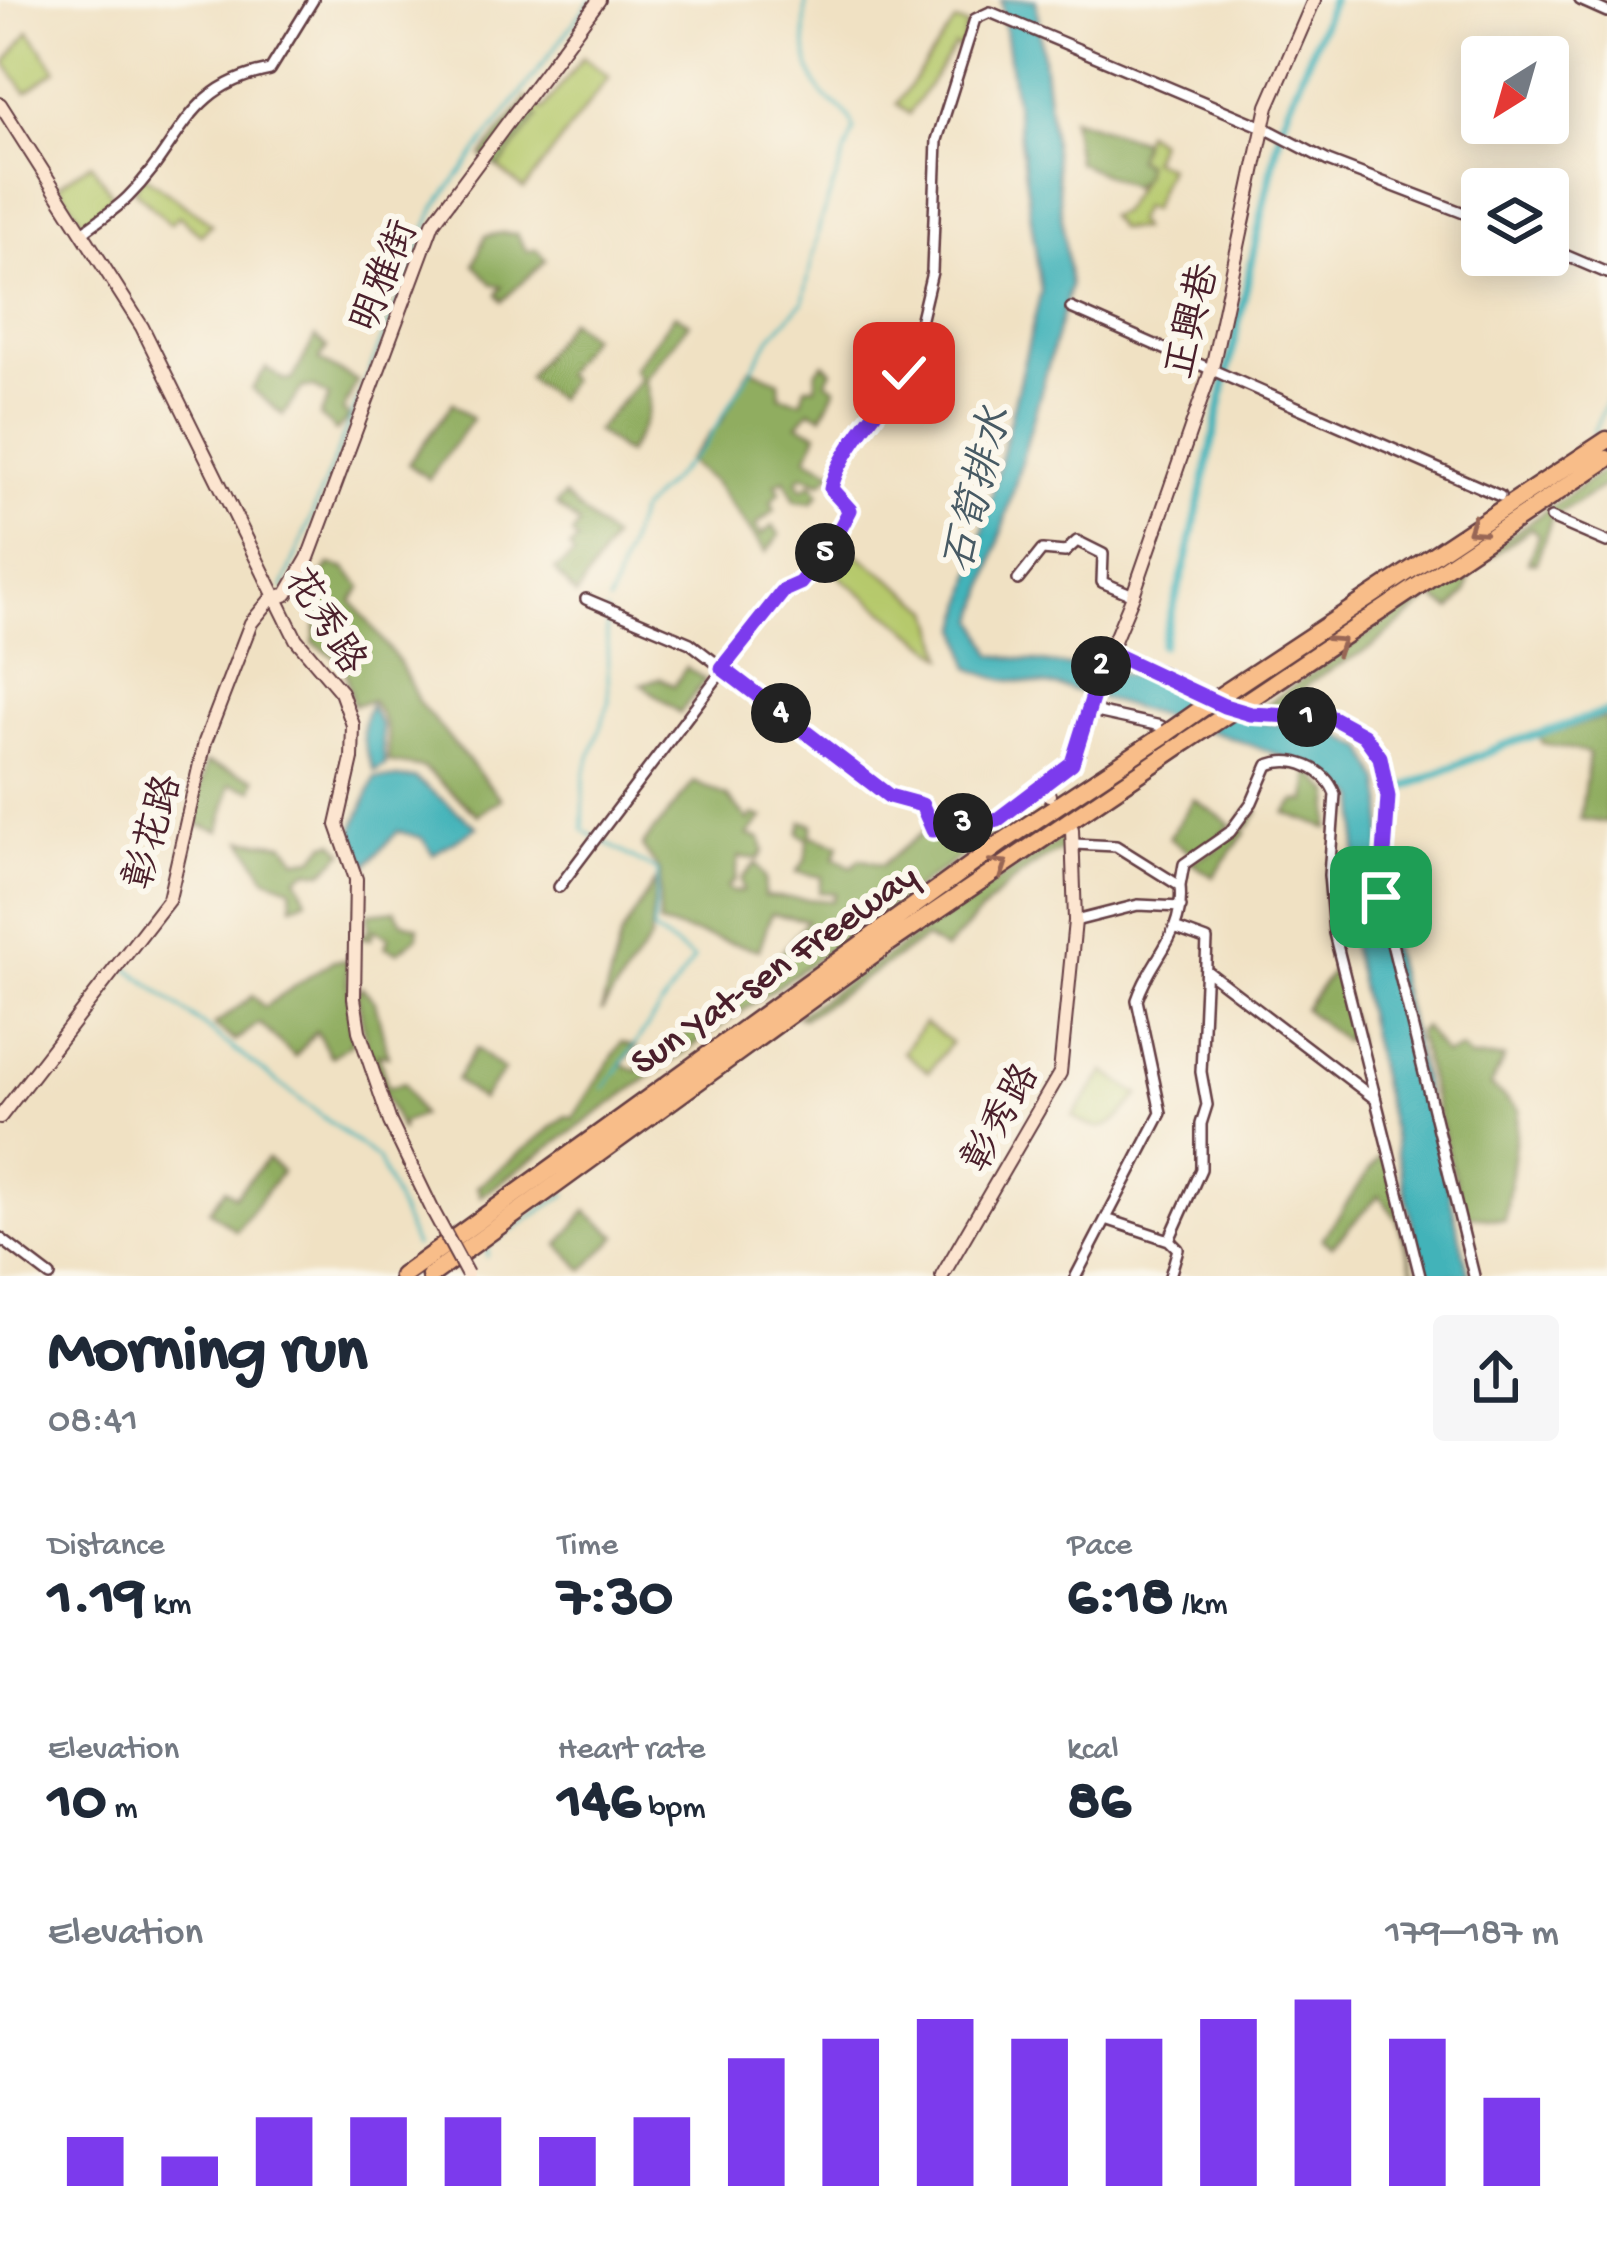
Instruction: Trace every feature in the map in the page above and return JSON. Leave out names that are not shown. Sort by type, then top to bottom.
[{"type":"highway","name":"Sun Yat-sen Freeway","points":[[401,1276],[1164,730],[1607,440]]},
{"type":"highway","name":"Sun Yat-sen Freeway","points":[[430,1276],[886,945],[1607,459]]},
{"type":"street","points":[[83,232],[128,197],[206,95],[223,82],[270,70],[314,0]]},
{"type":"street","name":"明雅街","points":[[275,600],[287,595],[308,559],[433,223],[599,0]]},
{"type":"street","name":"正興巷","points":[[1045,790],[1077,758],[1088,703],[1133,595],[1211,368],[1268,106],[1314,0]]},
{"type":"street","points":[[1580,0],[1607,12]]},
{"type":"street","points":[[559,887],[722,668],[784,590],[800,583],[845,523],[850,510],[831,489],[832,481],[912,356],[932,272],[937,140],[972,25],[990,12],[1265,128],[1328,160],[1461,212]]},
{"type":"street","name":"花秀路","points":[[0,104],[83,232],[187,409],[296,639],[341,692],[352,725],[352,759],[337,825],[356,879],[359,1031],[390,1122],[468,1275]]},
{"type":"street","points":[[1569,257],[1607,273]]},
{"type":"street","points":[[1071,308],[1499,496]]},
{"type":"street","points":[[1551,518],[1607,542]]},
{"type":"street","points":[[1018,580],[1042,550],[1061,553],[1077,541],[1103,554],[1102,582],[1133,595]]},
{"type":"street","points":[[586,599],[690,643],[889,796],[922,805],[933,830],[997,820],[1045,790]]},
{"type":"street","name":"彰花路","points":[[0,1117],[169,899],[205,742],[251,623],[275,600]]},
{"type":"street","points":[[1107,651],[1251,714],[1336,719],[1359,731],[1376,751],[1388,797],[1383,908],[1474,1276]]},
{"type":"street","points":[[1088,703],[1101,713],[1164,730]]},
{"type":"street","points":[[1076,1276],[1161,1113],[1137,1000],[1177,929],[1184,864],[1225,838],[1252,802],[1268,765],[1284,761],[1316,770],[1327,778],[1335,794],[1331,916],[1420,1276]]},
{"type":"street","points":[[1073,837],[1116,846],[1180,886]]},
{"type":"street","name":"彰秀路","points":[[942,1276],[1060,1073],[1075,921],[1073,837]]},
{"type":"street","points":[[1075,921],[1138,905],[1181,907]]},
{"type":"street","points":[[1169,1240],[1201,1169],[1201,1124],[1207,1105],[1201,1072],[1207,938],[1177,929]]},
{"type":"street","points":[[1207,971],[1375,1099]]},
{"type":"street","points":[[1106,1219],[1169,1240],[1178,1250],[1170,1276]]},
{"type":"street","points":[[0,1238],[50,1276]]},
{"type":"green space","points":[[955,22],[967,26],[961,49],[955,46],[909,114],[897,104]]},
{"type":"green space","points":[[29,31],[56,70],[26,92],[5,63]]},
{"type":"green space","points":[[583,57],[609,77],[524,189],[498,168],[537,117],[522,105],[526,98],[543,110]]},
{"type":"green space","points":[[522,105],[538,117],[498,168],[482,156]]},
{"type":"green space","points":[[1071,118],[1142,141],[1136,159],[1145,164],[1143,176],[1132,187],[1077,162]]},
{"type":"green space","points":[[1145,132],[1158,141],[1151,160],[1168,167],[1151,210],[1142,207],[1135,221],[1141,229],[1118,229],[1108,216],[1120,213],[1140,181],[1136,159]]},
{"type":"green space","points":[[91,163],[113,196],[84,223],[59,185]]},
{"type":"green space","points":[[143,175],[212,224],[201,235],[179,216],[170,224],[134,190]]},
{"type":"green space","points":[[517,234],[527,252],[536,249],[546,260],[502,301],[497,294],[502,287],[492,284],[474,264],[485,236]]},
{"type":"green space","points":[[675,314],[689,323],[644,380],[648,409],[626,454],[596,431],[640,380],[634,368]]},
{"type":"green space","points":[[569,320],[590,336],[563,374],[570,381],[556,399],[527,378]]},
{"type":"green space","points":[[315,337],[327,347],[319,360],[357,381],[343,411],[350,417],[336,431],[320,416],[329,397],[314,387],[303,387],[283,415],[252,389],[266,368],[286,381],[293,379]]},
{"type":"green space","points":[[824,363],[832,371],[826,381],[836,388],[822,416],[810,410],[798,424],[817,433],[807,458],[834,471],[822,482],[803,475],[797,481],[802,489],[813,483],[819,494],[812,503],[795,501],[785,479],[776,484],[780,492],[771,502],[775,510],[756,525],[761,535],[773,526],[780,535],[766,552],[714,482],[687,461],[721,422],[750,368],[779,381],[780,396],[802,401],[806,386],[816,386],[816,371]]},
{"type":"green space","points":[[453,403],[472,419],[429,479],[408,464]]},
{"type":"green space","points":[[1607,468],[1607,485],[1552,517],[1536,563],[1528,562],[1538,535],[1531,528],[1470,572],[1466,593],[1451,609],[1432,597],[1373,646],[1316,678],[1293,699],[1291,713],[1256,712]]},
{"type":"green space","points":[[564,496],[612,539],[576,596],[555,570],[574,555],[570,548],[578,541],[572,535],[579,524],[556,505]]},
{"type":"green space","points":[[837,539],[932,610],[945,657],[819,561]]},
{"type":"green space","points":[[329,565],[344,568],[362,587],[352,601],[400,663],[419,703],[501,799],[478,815],[424,768],[388,762],[386,730],[377,708],[372,701],[353,705],[343,662],[313,643],[317,622],[307,596]]},
{"type":"green space","points":[[686,667],[705,680],[680,713],[641,684],[660,678],[674,686]]},
{"type":"green space","points":[[1607,717],[1607,823],[1580,819],[1589,753],[1542,743],[1539,736]]},
{"type":"green space","points":[[206,763],[255,778],[253,790],[230,784],[220,831],[193,823]]},
{"type":"green space","points":[[1310,770],[1332,794],[1329,829],[1286,813],[1296,801],[1307,801]]},
{"type":"green space","points":[[694,782],[727,796],[749,821],[753,815],[763,818],[748,835],[761,839],[764,851],[759,859],[739,857],[735,880],[727,887],[732,892],[743,891],[741,879],[756,863],[765,879],[764,896],[832,901],[835,893],[819,892],[822,877],[796,872],[805,861],[808,839],[799,834],[802,821],[813,824],[811,836],[839,845],[834,858],[852,867],[860,859],[882,865],[926,830],[997,820],[1034,794],[1045,797],[481,1196],[477,1187],[566,1116],[573,1118],[622,1042],[636,1047],[622,1064],[637,1071],[763,977],[807,920],[771,914],[759,950],[659,924],[660,872],[642,846]]},
{"type":"green space","points":[[1194,799],[1231,824],[1211,847],[1191,853],[1169,838]]},
{"type":"green space","points":[[1246,812],[1259,812],[1249,827],[1240,826],[1246,832],[1213,877],[1190,862],[1217,850]]},
{"type":"green space","points":[[1063,837],[1068,846],[1015,879],[945,950],[926,938],[804,1018],[797,1016]]},
{"type":"green space","points":[[243,840],[285,844],[297,860],[314,858],[325,844],[334,842],[344,852],[323,872],[309,870],[297,877],[307,899],[292,906],[291,887],[266,878]]},
{"type":"green space","points":[[656,879],[650,940],[601,1012],[621,936]]},
{"type":"green space","points":[[395,910],[401,921],[418,927],[417,937],[398,952],[385,947],[389,937],[374,930],[370,939],[359,937],[369,930],[368,913]]},
{"type":"green space","points":[[347,960],[352,1043],[331,1057],[316,1031],[295,1057],[259,1023],[235,1041],[214,1025],[253,996],[264,1007],[332,961]]},
{"type":"green space","points":[[1335,967],[1356,1039],[1349,1035],[1344,1041],[1304,1009]]},
{"type":"green space","points":[[362,987],[375,1002],[388,1056],[378,1054],[388,1087],[404,1083],[421,1115],[402,1123],[402,1131],[371,1066],[357,994]]},
{"type":"green space","points":[[924,1023],[951,1042],[929,1072],[903,1052]]},
{"type":"green space","points":[[1424,1027],[1445,1055],[1461,1049],[1470,1058],[1504,1058],[1491,1086],[1519,1111],[1505,1220],[1464,1215],[1417,1032]]},
{"type":"green space","points":[[476,1048],[504,1071],[481,1100],[456,1080]]},
{"type":"green space","points":[[1105,1072],[1139,1095],[1110,1125],[1093,1127],[1073,1116]]},
{"type":"green space","points":[[1384,1149],[1415,1276],[1397,1219],[1379,1195],[1332,1246],[1322,1239]]},
{"type":"green space","points":[[267,1159],[282,1171],[236,1231],[209,1210],[225,1189],[235,1196]]},
{"type":"green space","points":[[586,1211],[617,1236],[584,1270],[559,1245]]},
{"type":"water","points":[[1001,0],[1036,0],[1070,287],[977,620],[993,655],[1151,678],[1175,694],[1261,722],[1330,730],[1365,749],[1381,782],[1384,802],[1379,894],[1469,1276],[1424,1276],[1351,944],[1359,799],[1308,768],[1227,737],[1076,691],[998,678],[970,668],[960,627],[1041,291]]},
{"type":"water","points":[[370,705],[381,725],[385,765],[375,772],[364,739]]},
{"type":"water","points":[[375,778],[415,778],[477,827],[433,854],[422,838],[398,831],[367,865],[352,833]]},
{"type":"waterway","points":[[283,588],[435,207],[591,0]]},
{"type":"waterway","points":[[609,603],[639,512],[705,445],[771,337],[803,302],[821,219],[854,129],[812,76],[806,0]]},
{"type":"waterway","points":[[1162,645],[1187,559],[1282,123],[1332,0]]},
{"type":"waterway","points":[[1593,433],[1607,401]]},
{"type":"waterway","points":[[604,1089],[694,959],[653,931],[658,872],[583,830],[584,775],[609,703],[606,612]]},
{"type":"waterway","points":[[1399,790],[1501,746],[1607,712]]},
{"type":"waterway","points":[[124,965],[378,1159],[415,1246]]},
{"type":"waterway","points":[[487,1256],[487,1246],[566,1194]]},
{"type":"route","points":[[904,373],[870,426],[853,441],[832,481],[831,489],[850,510],[845,523],[800,583],[784,590],[722,668],[889,796],[922,805],[933,830],[997,820],[1072,763],[1107,651],[1162,672],[1224,706],[1251,714],[1336,719],[1364,735],[1382,764],[1388,797],[1381,897]]},
{"type":"water label","name":"石筍排水","points":[[974,489]]}]
